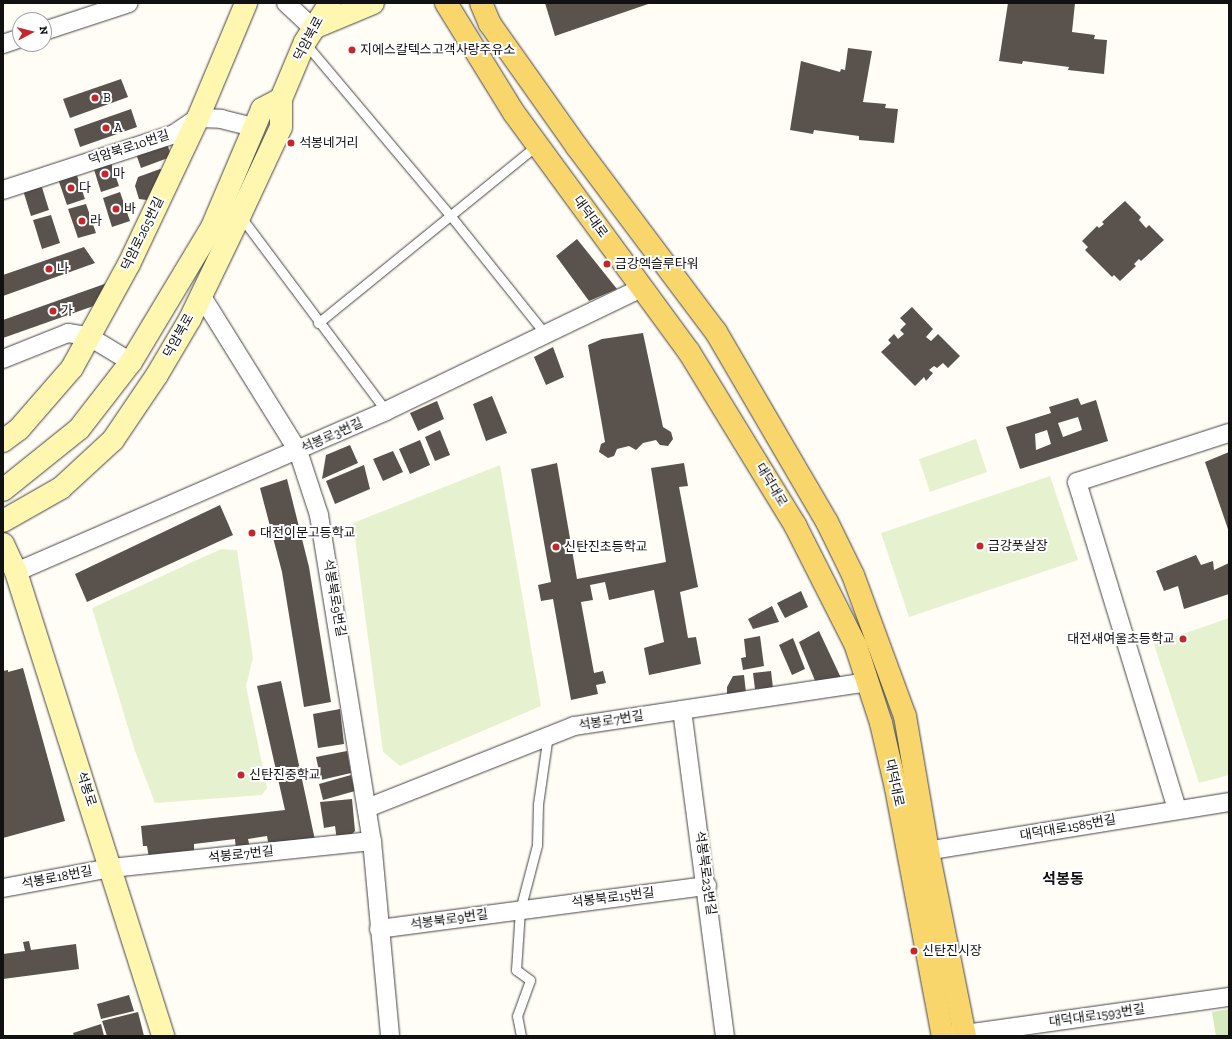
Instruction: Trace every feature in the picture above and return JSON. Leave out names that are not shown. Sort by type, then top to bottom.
[{"type":"main road","name":"대덕대로","points":[[446,3],[514,113],[689,352],[795,525],[856,646],[868,682],[896,788],[918,853]]},
{"type":"main road","name":"대덕대로","points":[[481,3],[490,24],[577,147],[716,332],[827,522],[853,575],[905,716],[918,853],[956,1036]]},
{"type":"street","points":[[52,27],[129,3]]},
{"type":"street","name":"덕암로265번길","points":[[3,441],[20,429],[72,368],[88,336],[129,264],[198,118],[246,3]]},
{"type":"street","points":[[286,3],[309,35],[373,3]]},
{"type":"street","name":"덕암북로","points":[[3,521],[61,488],[113,440],[157,376],[201,295],[240,215],[280,127],[281,99],[309,35],[330,3]]},
{"type":"street","name":"덕암북로","points":[[3,490],[79,429],[131,362],[212,227],[262,109],[281,99]]},
{"type":"street","points":[[198,118],[221,119],[254,127]]},
{"type":"street","name":"덕암북로10번길","points":[[3,190],[174,134],[198,118]]},
{"type":"street","name":"석봉로3번길","points":[[16,572],[298,451],[386,411],[642,288]]},
{"type":"street","name":"석봉북로9번길","points":[[201,295],[298,451],[319,515],[372,841],[390,1036]]},
{"type":"street","points":[[3,359],[68,333],[88,336],[131,362]]},
{"type":"street","points":[[1177,809],[1077,482],[1229,433]]},
{"type":"street","name":"석봉로","points":[[3,544],[16,572],[163,1036]]},
{"type":"street","name":"석봉로7번길","points":[[367,808],[548,735],[574,726],[868,682]]},
{"type":"street","name":"석봉북로23번길","points":[[682,710],[707,886],[725,1036]]},
{"type":"street","name":"대덕대로1585번길","points":[[918,853],[1177,809],[1229,802]]},
{"type":"street","name":"석봉로7번길","points":[[111,868],[372,841]]},
{"type":"street","name":"석봉로18번길","points":[[3,888],[111,868]]},
{"type":"street","name":"석봉북로15번길","points":[[520,910],[707,886]]},
{"type":"street","name":"석봉북로9번길","points":[[379,929],[520,910]]},
{"type":"street","name":"대덕대로1593번길","points":[[956,1036],[1229,997]]},
{"type":"lane","points":[[309,35],[546,335]]},
{"type":"lane","points":[[318,323],[537,144]]},
{"type":"lane","points":[[240,215],[318,323],[386,411]]},
{"type":"lane","points":[[521,1036],[517,1016],[530,980],[516,970],[520,910],[537,845],[538,804],[548,735]]},
{"type":"green space","points":[[976,439],[987,472],[930,492],[919,459]]},
{"type":"green space","points":[[500,465],[541,706],[400,766],[383,752],[353,523]]},
{"type":"green space","name":"금강풋살장","points":[[1050,476],[1078,560],[909,617],[881,533]]},
{"type":"green space","points":[[221,549],[237,550],[253,658],[246,686],[267,788],[262,795],[155,803],[135,751],[92,608]]},
{"type":"green space","points":[[1229,618],[1229,775],[1199,783],[1154,644]]},
{"type":"green space","points":[[1229,1009],[1229,1036],[1216,1036],[1212,1012]]},
{"type":"building","points":[[545,3],[651,3],[555,36]]},
{"type":"building","points":[[1008,3],[1075,3],[1072,32],[1095,35],[1094,39],[1107,40],[1104,74],[1068,70],[1069,67],[1023,61],[1022,64],[999,61]]},
{"type":"building","points":[[848,48],[872,51],[863,102],[886,104],[885,108],[898,109],[894,143],[859,140],[859,136],[814,130],[813,134],[790,130],[801,61],[840,72],[841,69],[845,70]]},
{"type":"building","name":"B","points":[[121,79],[128,97],[70,118],[63,99]]},
{"type":"building","name":"A","points":[[131,109],[137,127],[80,147],[74,129]]},
{"type":"building","points":[[166,141],[170,152],[168,158],[141,168],[134,148]]},
{"type":"building","name":"마","points":[[109,157],[119,186],[101,192],[92,163]]},
{"type":"building","points":[[160,169],[166,172],[154,201],[139,199],[135,186],[138,177]]},
{"type":"building","name":"다","points":[[75,170],[85,199],[67,205],[57,176]]},
{"type":"building","points":[[40,181],[49,210],[31,216],[22,187]]},
{"type":"building","name":"바","points":[[120,192],[130,221],[112,227],[103,198]]},
{"type":"building","points":[[1125,201],[1141,217],[1139,220],[1146,228],[1149,225],[1164,240],[1141,261],[1139,259],[1134,264],[1136,266],[1120,281],[1114,275],[1112,277],[1085,250],[1088,247],[1082,241],[1097,226],[1099,228],[1104,224],[1102,222]]},
{"type":"building","name":"라","points":[[86,204],[96,233],[78,238],[68,209]]},
{"type":"building","name":"나","points":[[51,215],[60,243],[42,249],[33,220]]},
{"type":"building","points":[[577,239],[617,289],[589,301],[556,256]]},
{"type":"building","name":"나","points":[[84,247],[95,263],[3,296],[3,275]]},
{"type":"building","name":"가","points":[[110,282],[102,303],[3,338],[3,320]]},
{"type":"building","points":[[912,307],[933,329],[926,337],[931,341],[938,334],[960,356],[948,368],[943,363],[937,368],[934,366],[929,370],[933,373],[926,381],[924,377],[915,386],[881,352],[891,343],[888,340],[894,334],[898,339],[904,334],[900,330],[906,324],[900,318]]},
{"type":"building","points":[[643,333],[663,427],[671,432],[673,439],[668,446],[660,445],[656,440],[643,443],[636,450],[629,446],[617,449],[614,456],[608,458],[599,452],[601,444],[605,442],[588,345],[602,339]]},
{"type":"building","points":[[553,347],[564,377],[546,385],[534,357]]},
{"type":"building","points":[[492,396],[507,433],[486,441],[473,404]]},
{"type":"building","points":[[1078,398],[1081,405],[1096,400],[1108,441],[1020,469],[1006,427],[1051,413],[1049,407]],"holes":[[[1078,417],[1082,430],[1063,437],[1058,423]],[[1047,430],[1051,444],[1036,450],[1035,434]]]},
{"type":"building","points":[[437,401],[444,419],[418,431],[410,413]]},
{"type":"building","points":[[440,430],[450,455],[435,461],[425,437]]},
{"type":"building","points":[[420,440],[430,465],[410,474],[399,449]]},
{"type":"building","points":[[350,445],[358,463],[322,479],[326,455]]},
{"type":"building","points":[[393,451],[403,472],[383,481],[373,459]]},
{"type":"building","points":[[1229,452],[1229,532],[1205,462]]},
{"type":"building","points":[[557,463],[577,579],[666,562],[651,468],[684,463],[688,486],[679,487],[698,587],[680,592],[688,638],[696,637],[701,664],[649,675],[644,648],[664,642],[654,590],[609,600],[605,582],[590,585],[593,600],[581,602],[594,673],[603,671],[606,683],[596,685],[598,694],[571,700],[553,599],[541,601],[538,585],[551,582],[531,469]]},
{"type":"building","points":[[364,465],[370,489],[335,504],[326,481]]},
{"type":"building","points":[[287,479],[309,567],[331,702],[304,707],[282,572],[260,488]]},
{"type":"building","points":[[220,505],[233,535],[87,602],[75,574]]},
{"type":"building","points":[[1196,555],[1201,565],[1213,561],[1214,570],[1229,563],[1229,594],[1184,609],[1178,586],[1164,591],[1156,571]]},
{"type":"building","points":[[801,591],[808,607],[785,618],[777,603]]},
{"type":"building","points":[[772,606],[779,622],[753,629],[748,619]]},
{"type":"building","points":[[819,631],[842,680],[816,683],[799,642]]},
{"type":"building","points":[[760,636],[764,666],[743,670],[741,658],[746,657],[744,639]]},
{"type":"building","points":[[793,638],[805,669],[792,675],[779,645]]},
{"type":"building","points":[[23,668],[65,821],[3,838],[3,671],[8,670],[8,672]]},
{"type":"building","points":[[771,671],[773,688],[755,689],[753,673]]},
{"type":"building","points":[[744,675],[746,693],[727,695],[727,687],[733,676]]},
{"type":"building","points":[[281,681],[315,840],[269,847],[267,836],[248,839],[250,848],[236,851],[235,839],[194,844],[194,852],[149,858],[147,846],[143,846],[141,826],[285,810],[257,686]]},
{"type":"building","points":[[340,709],[344,744],[318,748],[313,714]]},
{"type":"building","points":[[347,751],[351,773],[321,780],[316,757]]},
{"type":"building","points":[[351,775],[355,791],[323,800],[319,784]]},
{"type":"building","points":[[352,799],[355,831],[347,839],[337,841],[335,826],[324,828],[320,802]]},
{"type":"building","points":[[29,941],[31,950],[76,944],[79,969],[3,979],[3,954],[25,951],[23,942]]},
{"type":"building","points":[[129,995],[134,1011],[101,1019],[97,1004]]},
{"type":"building","points":[[138,1012],[144,1036],[107,1036],[102,1021]]},
{"type":"building","points":[[101,1024],[104,1036],[74,1036],[73,1033]]},
{"type":"place","name":"지에스칼텍스고객사랑주유소","points":[[352,50]]},
{"type":"place","name":"B","points":[[95,98]]},
{"type":"place","name":"A","points":[[106,128]]},
{"type":"place","name":"석봉네거리","points":[[291,143]]},
{"type":"place","name":"마","points":[[105,174]]},
{"type":"place","name":"다","points":[[71,188]]},
{"type":"place","name":"바","points":[[116,209]]},
{"type":"place","name":"라","points":[[82,221]]},
{"type":"place","name":"금강엑슬루타워","points":[[607,264]]},
{"type":"place","name":"나","points":[[49,269]]},
{"type":"place","name":"가","points":[[53,311]]},
{"type":"place","name":"대전이문고등학교","points":[[252,533]]},
{"type":"place","name":"금강풋살장","points":[[980,546]]},
{"type":"place","name":"신탄진초등학교","points":[[556,547]]},
{"type":"place","name":"대전새여울초등학교","points":[[1183,639]]},
{"type":"place","name":"신탄진중학교","points":[[241,775]]},
{"type":"place","name":"신탄진시장","points":[[914,951]]},
{"type":"district","name":"석봉동","points":[[1063,880]]}]
